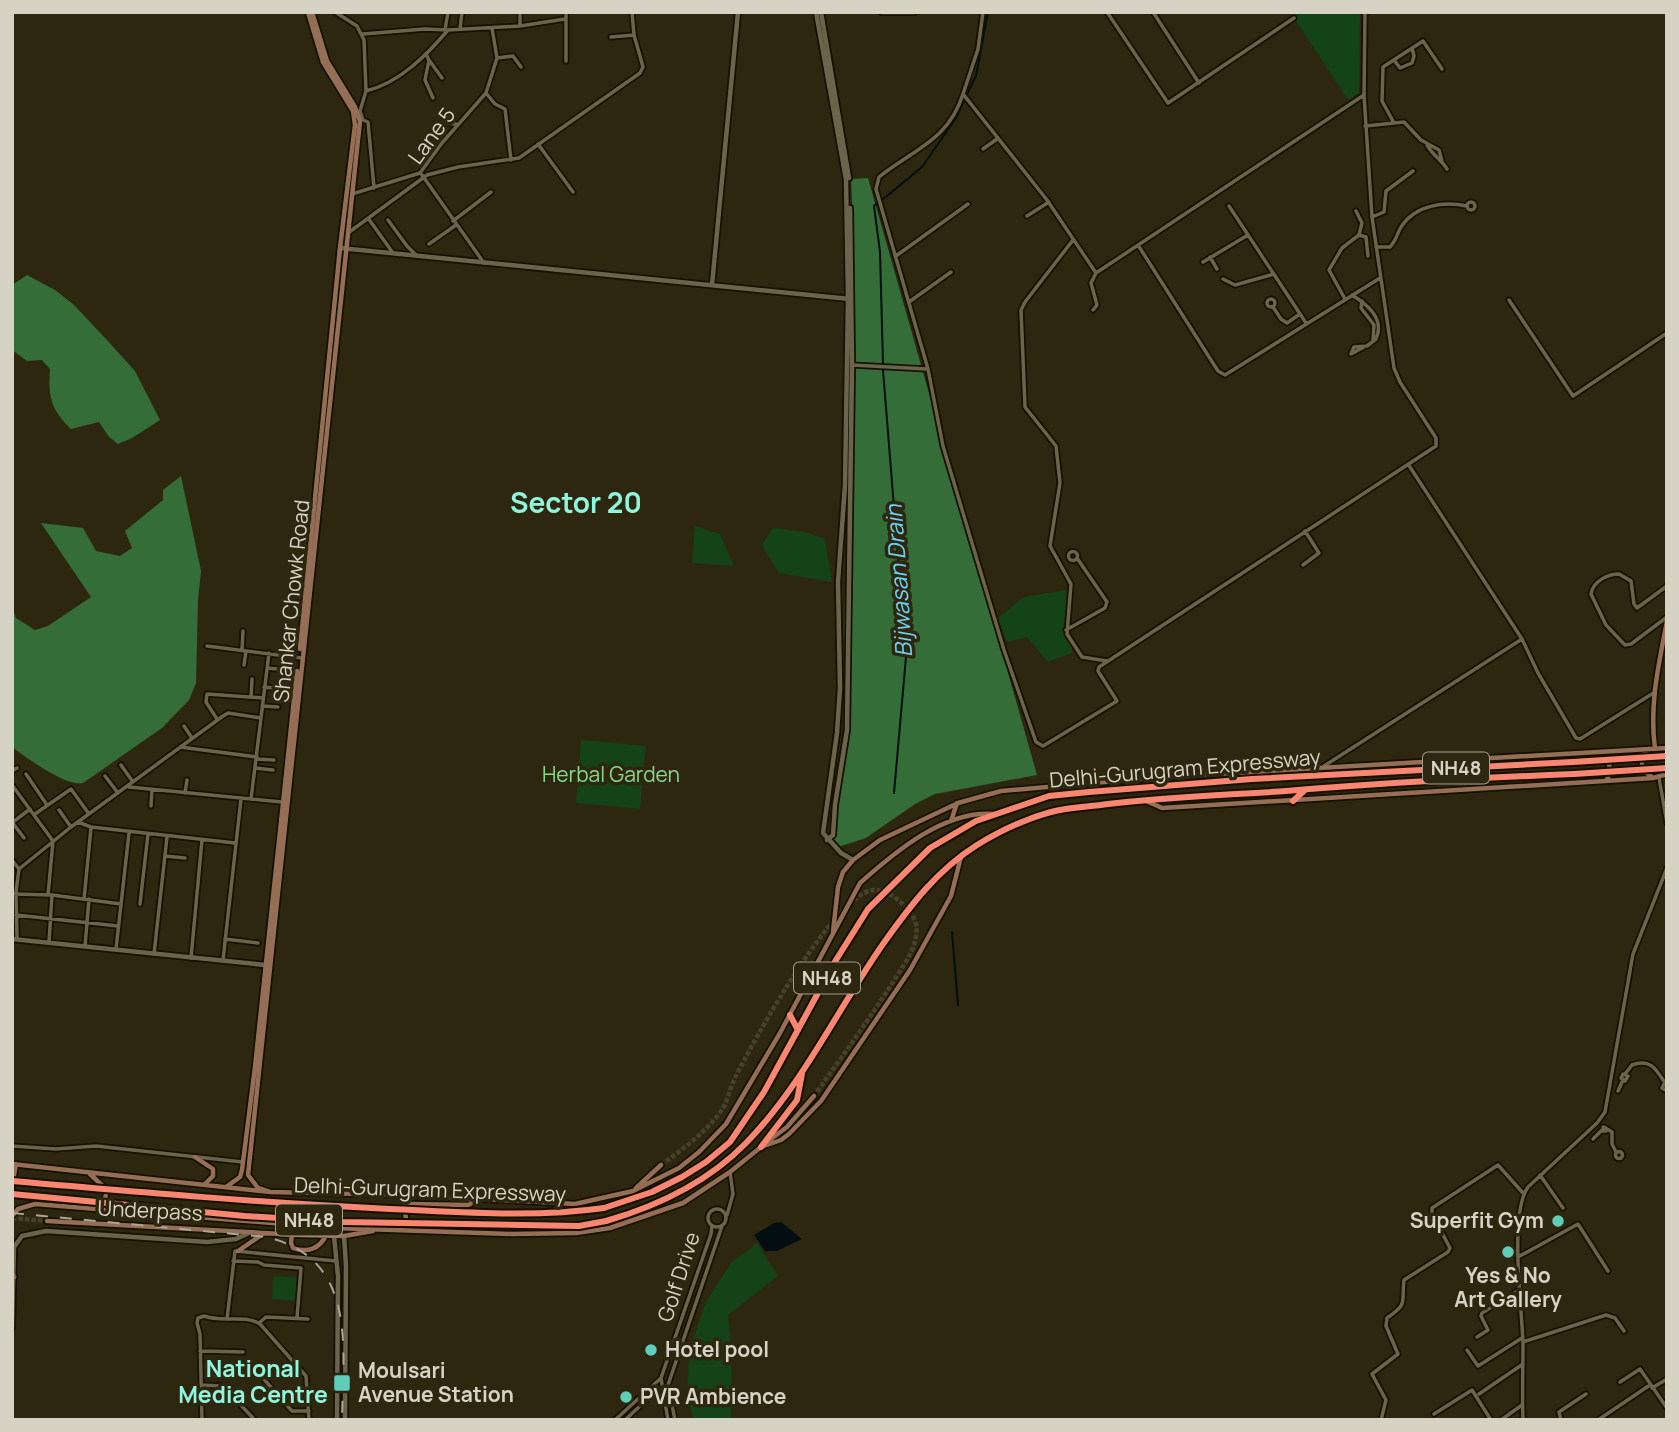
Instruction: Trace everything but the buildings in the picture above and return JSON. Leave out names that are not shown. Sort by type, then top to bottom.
[{"type":"highway","name":"Delhi-Gurugram Expressway","points":[[12,1184],[276,1203],[481,1213],[604,1208],[640,1197],[682,1177],[730,1142],[764,1092],[836,961],[868,909],[930,848],[947,836],[994,814],[1049,796],[1089,792],[1252,779],[1573,762],[1667,752]]},
{"type":"highway","name":"Delhi-Gurugram Expressway","points":[[12,1194],[245,1216],[343,1222],[579,1226],[606,1221],[674,1195],[721,1165],[746,1143],[802,1072],[909,907],[936,876],[976,846],[1016,824],[1053,811],[1143,800],[1667,768]]},
{"type":"highway","points":[[1293,801],[1307,788]]},
{"type":"highway","points":[[790,1015],[798,1030]]},
{"type":"highway","points":[[761,1147],[797,1100],[802,1072]]},
{"type":"main road","name":"Shankar Chowk Road","points":[[310,12],[327,61],[359,114],[352,194],[342,249]]},
{"type":"main road","name":"Shankar Chowk Road","points":[[270,1192],[258,1188],[248,1175],[355,118],[323,62],[310,12]]},
{"type":"main road","points":[[882,12],[914,12]]},
{"type":"main road","points":[[1655,748],[1655,692],[1667,619]]},
{"type":"main road","name":"Shankar Chowk Road","points":[[226,1187],[240,1177],[243,1162],[300,657]]},
{"type":"main road","points":[[1655,748],[1642,757],[1641,764],[1646,774],[1662,776]]},
{"type":"main road","points":[[833,933],[842,872],[853,860],[886,838],[958,803],[1001,791],[1323,767],[1655,748],[1667,752]]},
{"type":"main road","points":[[1603,753],[1609,763],[1607,781]]},
{"type":"main road","points":[[1143,800],[1162,808],[1662,776]]},
{"type":"main road","points":[[951,821],[958,803]]},
{"type":"main road","points":[[12,1184],[14,1164],[270,1192],[575,1204],[633,1191],[679,1168],[716,1137],[736,1110],[860,883],[930,831],[951,821],[979,813],[994,814]]},
{"type":"main road","points":[[761,1147],[789,1134],[833,1086],[924,946],[951,896],[961,857]]},
{"type":"main road","points":[[12,1216],[18,1209],[35,1204],[233,1222],[416,1231],[512,1234],[576,1233],[610,1228],[683,1203],[730,1172],[787,1127],[814,1096]]},
{"type":"main road","points":[[195,1157],[213,1169],[213,1176],[204,1186]]},
{"type":"main road","points":[[633,1191],[661,1166]]},
{"type":"main road","points":[[90,1173],[107,1190],[107,1198],[102,1207],[96,1209]]},
{"type":"main road","points":[[416,1231],[408,1226],[404,1219],[409,1204],[468,1205],[481,1199]]},
{"type":"main road","name":"Underpass","points":[[47,1221],[326,1236],[364,1234],[377,1229]]},
{"type":"main road","points":[[238,1251],[263,1233]]},
{"type":"main road","points":[[292,1234],[293,1248],[303,1251],[319,1245],[326,1236]]},
{"type":"street","points":[[335,12],[357,26],[363,34],[366,91],[360,111],[363,120],[368,121],[374,188]]},
{"type":"street","points":[[366,91],[390,83],[426,54],[446,30],[448,12]]},
{"type":"street","points":[[456,12],[462,13],[460,29]]},
{"type":"street","points":[[520,12],[520,26]]},
{"type":"street","points":[[566,12],[566,61]]},
{"type":"street","points":[[352,194],[458,167],[511,160],[538,144],[640,73],[643,67],[632,12]]},
{"type":"street","points":[[712,285],[738,12]]},
{"type":"street","points":[[819,12],[848,173],[849,298],[845,485],[838,582],[841,688],[823,833],[841,853],[853,860]]},
{"type":"street","points":[[983,12],[978,50],[956,113],[940,134],[885,172],[877,181],[876,189],[928,369],[943,446],[1015,683],[1038,745],[1043,746],[1116,704],[1116,697],[1097,669],[1107,661],[1433,449],[1437,442],[1396,373],[1380,278],[1372,217],[1364,95],[1365,12]]},
{"type":"street","points":[[1107,12],[1168,103],[1294,18]]},
{"type":"street","points":[[1153,12],[1199,83]]},
{"type":"street","points":[[363,34],[520,26],[565,19]]},
{"type":"street","points":[[492,28],[498,58],[513,56],[521,67]]},
{"type":"street","points":[[611,37],[635,35]]},
{"type":"street","points":[[1394,123],[1382,97],[1382,68],[1421,42],[1425,43],[1442,69]]},
{"type":"street","points":[[1394,60],[1400,68],[1412,63],[1412,48]]},
{"type":"street","points":[[426,54],[442,78]]},
{"type":"street","name":"Lane 5","points":[[346,234],[422,175],[458,124],[486,93],[498,58]]},
{"type":"street","points":[[429,60],[425,80],[433,98]]},
{"type":"street","points":[[486,93],[495,104],[505,109],[511,160]]},
{"type":"street","points":[[963,94],[1049,202],[1096,273]]},
{"type":"street","points":[[1093,310],[1097,305],[1091,283],[1096,273],[1364,95]]},
{"type":"street","points":[[441,123],[458,124]]},
{"type":"street","points":[[1366,126],[1406,124],[1427,143],[1441,151],[1442,161],[1447,169]]},
{"type":"street","points":[[983,149],[997,139]]},
{"type":"street","points":[[1427,143],[1435,159],[1442,161]]},
{"type":"street","points":[[538,144],[573,192]]},
{"type":"street","points":[[1372,217],[1384,212],[1386,191],[1413,171]]},
{"type":"street","points":[[422,175],[484,262]]},
{"type":"street","points":[[429,244],[491,192]]},
{"type":"street","points":[[1027,216],[1049,202]]},
{"type":"street","points":[[896,256],[968,204]]},
{"type":"street","points":[[1376,247],[1388,248],[1393,245],[1404,224],[1425,208],[1446,204],[1467,206]]},
{"type":"street","points":[[1230,206],[1306,323]]},
{"type":"street","points":[[1345,299],[1329,270],[1343,247],[1359,235],[1362,223],[1356,211]]},
{"type":"street","points":[[369,218],[395,254]]},
{"type":"street","points":[[388,220],[417,256]]},
{"type":"street","points":[[1203,261],[1248,234]]},
{"type":"street","points":[[1359,235],[1366,237],[1368,256]]},
{"type":"street","points":[[1073,240],[1021,310],[1025,407],[1054,442],[1057,452],[1060,483],[1050,546],[1071,584],[1066,630],[1082,657],[1107,661]]},
{"type":"street","points":[[1139,245],[1221,374],[1228,374],[1380,278]]},
{"type":"street","points":[[342,249],[849,298]]},
{"type":"street","points":[[1210,257],[1217,269]]},
{"type":"street","points":[[909,302],[951,272]]},
{"type":"street","points":[[1223,279],[1235,285],[1274,274]]},
{"type":"street","points":[[1352,295],[1372,311],[1377,321],[1378,335],[1364,347]]},
{"type":"street","points":[[827,840],[832,837],[834,831],[835,805],[847,730],[852,365],[849,298]]},
{"type":"street","points":[[1509,300],[1573,396],[1667,333]]},
{"type":"street","points":[[1362,301],[1361,308],[1374,325],[1374,341]]},
{"type":"street","points":[[1273,307],[1281,320],[1287,323],[1300,314]]},
{"type":"street","points":[[852,365],[928,369]]},
{"type":"street","points":[[1408,464],[1522,639],[1542,681],[1574,736],[1578,739],[1655,692]]},
{"type":"street","points":[[1303,565],[1319,553],[1305,531]]},
{"type":"street","points":[[1066,630],[1104,608],[1107,603],[1077,558]]},
{"type":"street","points":[[1667,586],[1637,607],[1634,604],[1631,581],[1619,574],[1610,575],[1591,589],[1606,625],[1625,645],[1633,643],[1667,619]]},
{"type":"street","points":[[243,631],[244,665]]},
{"type":"street","points":[[1323,767],[1522,639]]},
{"type":"street","points":[[233,649],[234,643]]},
{"type":"street","points":[[206,646],[300,657]]},
{"type":"street","points":[[251,799],[269,653]]},
{"type":"street","points":[[267,668],[287,670]]},
{"type":"street","points":[[251,697],[252,679]]},
{"type":"street","points":[[264,687],[284,689]]},
{"type":"street","points":[[217,719],[206,702],[208,694],[263,698]]},
{"type":"street","points":[[262,706],[278,707]]},
{"type":"street","points":[[261,718],[228,713],[217,719],[19,869],[14,893],[15,939],[265,965]]},
{"type":"street","points":[[184,726],[192,738]]},
{"type":"street","points":[[180,747],[274,761]]},
{"type":"street","points":[[121,765],[133,782]]},
{"type":"street","points":[[12,771],[17,768]]},
{"type":"street","points":[[255,768],[273,770]]},
{"type":"street","points":[[26,774],[47,805]]},
{"type":"street","points":[[105,776],[118,793]]},
{"type":"street","points":[[1662,776],[1667,823]]},
{"type":"street","points":[[185,793],[187,780]]},
{"type":"street","points":[[12,785],[14,792],[53,841],[49,942]]},
{"type":"street","points":[[127,787],[282,802]]},
{"type":"street","points":[[34,814],[71,789],[89,814]]},
{"type":"street","points":[[151,806],[152,789]]},
{"type":"street","points":[[223,960],[241,799]]},
{"type":"street","points":[[24,838],[12,822],[30,809]]},
{"type":"street","points":[[59,810],[71,827]]},
{"type":"street","points":[[78,822],[91,827],[236,843]]},
{"type":"street","points":[[85,946],[91,827]]},
{"type":"street","points":[[116,950],[129,832]]},
{"type":"street","points":[[140,904],[148,834]]},
{"type":"street","points":[[154,954],[167,836]]},
{"type":"street","points":[[191,958],[202,840]]},
{"type":"street","points":[[165,856],[185,858]]},
{"type":"street","points":[[12,860],[19,869]]},
{"type":"street","points":[[1523,1420],[1518,1258],[1520,1204],[1523,1193],[1540,1174],[1605,1112],[1633,954],[1667,867]]},
{"type":"street","points":[[14,893],[121,904]]},
{"type":"street","points":[[16,915],[118,926]]},
{"type":"street","points":[[225,939],[258,943]]},
{"type":"street","points":[[1618,1091],[1623,1077],[1632,1065],[1647,1063],[1654,1067],[1666,1083],[1662,1088],[1667,1091]]},
{"type":"street","points":[[1611,1076],[1623,1077]]},
{"type":"street","points":[[1601,1118],[1604,1129],[1613,1135],[1612,1144],[1616,1152]]},
{"type":"street","points":[[1592,1139],[1604,1129]]},
{"type":"street","points":[[12,1146],[46,1149],[96,1146],[243,1162]]},
{"type":"street","points":[[1381,1420],[1386,1400],[1372,1374],[1398,1354],[1386,1326],[1387,1318],[1402,1306],[1404,1280],[1448,1252],[1450,1248],[1432,1214],[1432,1208],[1498,1165],[1523,1193]]},
{"type":"street","points":[[726,1217],[719,1210],[712,1211],[708,1218],[712,1226],[722,1226],[726,1217],[733,1194],[730,1172]]},
{"type":"street","points":[[1540,1174],[1563,1208]]},
{"type":"street","points":[[1518,1258],[1578,1224],[1608,1271]]},
{"type":"street","name":"Golf Drive","points":[[668,1420],[661,1378],[712,1226]]},
{"type":"street","name":"Golf Drive","points":[[668,1385],[722,1226]]},
{"type":"street","points":[[12,1327],[14,1247],[22,1236],[36,1231],[207,1242],[236,1239],[250,1232]]},
{"type":"street","points":[[334,1236],[338,1276],[337,1420]]},
{"type":"street","points":[[344,1236],[345,1420]]},
{"type":"street","points":[[334,1247],[338,1243],[344,1244]]},
{"type":"street","points":[[227,1319],[234,1252],[336,1261]]},
{"type":"street","points":[[233,1261],[300,1268],[297,1318]]},
{"type":"street","points":[[1476,1337],[1488,1330],[1482,1313],[1519,1290]]},
{"type":"street","points":[[1467,1350],[1478,1366],[1522,1340],[1606,1315],[1615,1318],[1624,1331]]},
{"type":"street","points":[[202,1420],[198,1318],[204,1316],[253,1320],[259,1323],[306,1376],[309,1420]]},
{"type":"street","points":[[259,1323],[266,1317],[307,1319]]},
{"type":"street","points":[[200,1351],[243,1352]]},
{"type":"street","points":[[1479,1394],[1523,1364]]},
{"type":"street","points":[[1620,1382],[1640,1369],[1666,1406]]},
{"type":"street","points":[[262,1377],[293,1412],[309,1411]]},
{"type":"street","points":[[615,1420],[661,1378]]},
{"type":"street","points":[[1598,1420],[1667,1379]]},
{"type":"street","points":[[201,1385],[223,1386],[253,1418]]},
{"type":"street","points":[[625,1420],[654,1393],[668,1385],[675,1420]]},
{"type":"street","points":[[1434,1414],[1472,1390],[1492,1420]]},
{"type":"street","points":[[1561,1420],[1559,1412],[1586,1394]]},
{"type":"street","points":[[1501,1420],[1522,1405]]},
{"type":"green space","points":[[1290,12],[1360,12],[1359,93],[1348,100]]},
{"type":"green space","points":[[868,178],[1037,775],[935,794],[915,804],[866,838],[841,846],[830,840],[846,717],[844,636],[854,248],[851,179]]},
{"type":"green space","points":[[27,275],[55,290],[73,304],[107,340],[135,371],[160,420],[118,444],[109,437],[99,422],[71,429],[64,422],[52,402],[50,369],[42,360],[27,361],[12,350],[12,285]]},
{"type":"green space","points":[[181,476],[201,571],[196,683],[189,700],[162,728],[83,783],[67,781],[12,747],[12,607],[16,618],[35,630],[48,626],[91,597],[41,523],[83,528],[96,551],[120,556],[132,548],[125,531],[163,500],[163,490]]},
{"type":"green space","points":[[695,526],[720,534],[734,566],[692,563]]},
{"type":"green space","points":[[773,528],[805,532],[825,539],[832,582],[779,573],[762,545]]},
{"type":"green space","points":[[1066,590],[1072,653],[1048,662],[1027,637],[1007,642],[998,618],[1024,597]]},
{"type":"green space","name":"Herbal Garden","points":[[581,740],[646,746],[640,809],[576,803]]},
{"type":"green space","points":[[757,1243],[778,1276],[728,1315],[732,1353],[731,1420],[694,1420],[687,1398],[689,1352],[705,1304],[731,1263]]},
{"type":"green space","points":[[273,1276],[298,1278],[297,1301],[272,1299]]},
{"type":"shaded area","points":[[781,1222],[802,1239],[777,1251],[765,1251],[754,1235],[774,1223]]},
{"type":"waterway","name":"Bijwasan Drain","points":[[967,94],[976,76],[988,12]]},
{"type":"waterway","name":"Bijwasan Drain","points":[[882,200],[922,167],[956,118],[964,101]]},
{"type":"waterway","name":"Bijwasan Drain","points":[[876,204],[883,363]]},
{"type":"waterway","name":"Bijwasan Drain","points":[[883,370],[906,657],[894,793]]},
{"type":"waterway","name":"Bijwasan Drain","points":[[952,932],[958,1005]]},
{"type":"tunnel","points":[[661,1165],[703,1132],[723,1108],[735,1078],[776,1003],[839,915],[858,897],[874,890],[884,892],[898,900],[914,918],[917,929],[913,946],[884,997],[814,1096]]},
{"type":"tunnel","points":[[12,1218],[47,1221]]},
{"type":"railway","points":[[12,1213],[266,1237],[296,1248],[317,1264],[331,1285],[339,1309],[343,1336],[342,1420]]},
{"type":"place","name":"Superfit Gym","points":[[1558,1221]]},
{"type":"place","name":"Yes & No Art Gallery","points":[[1508,1252]]},
{"type":"place","name":"Hotel pool","points":[[651,1350]]},
{"type":"place","name":"Moulsari Avenue Station","points":[[342,1383]]},
{"type":"place","name":"PVR Ambience","points":[[626,1397]]},
{"type":"district","name":"Sector 20","points":[[576,503]]},
{"type":"district","name":"National Media Centre","points":[[253,1382]]}]
